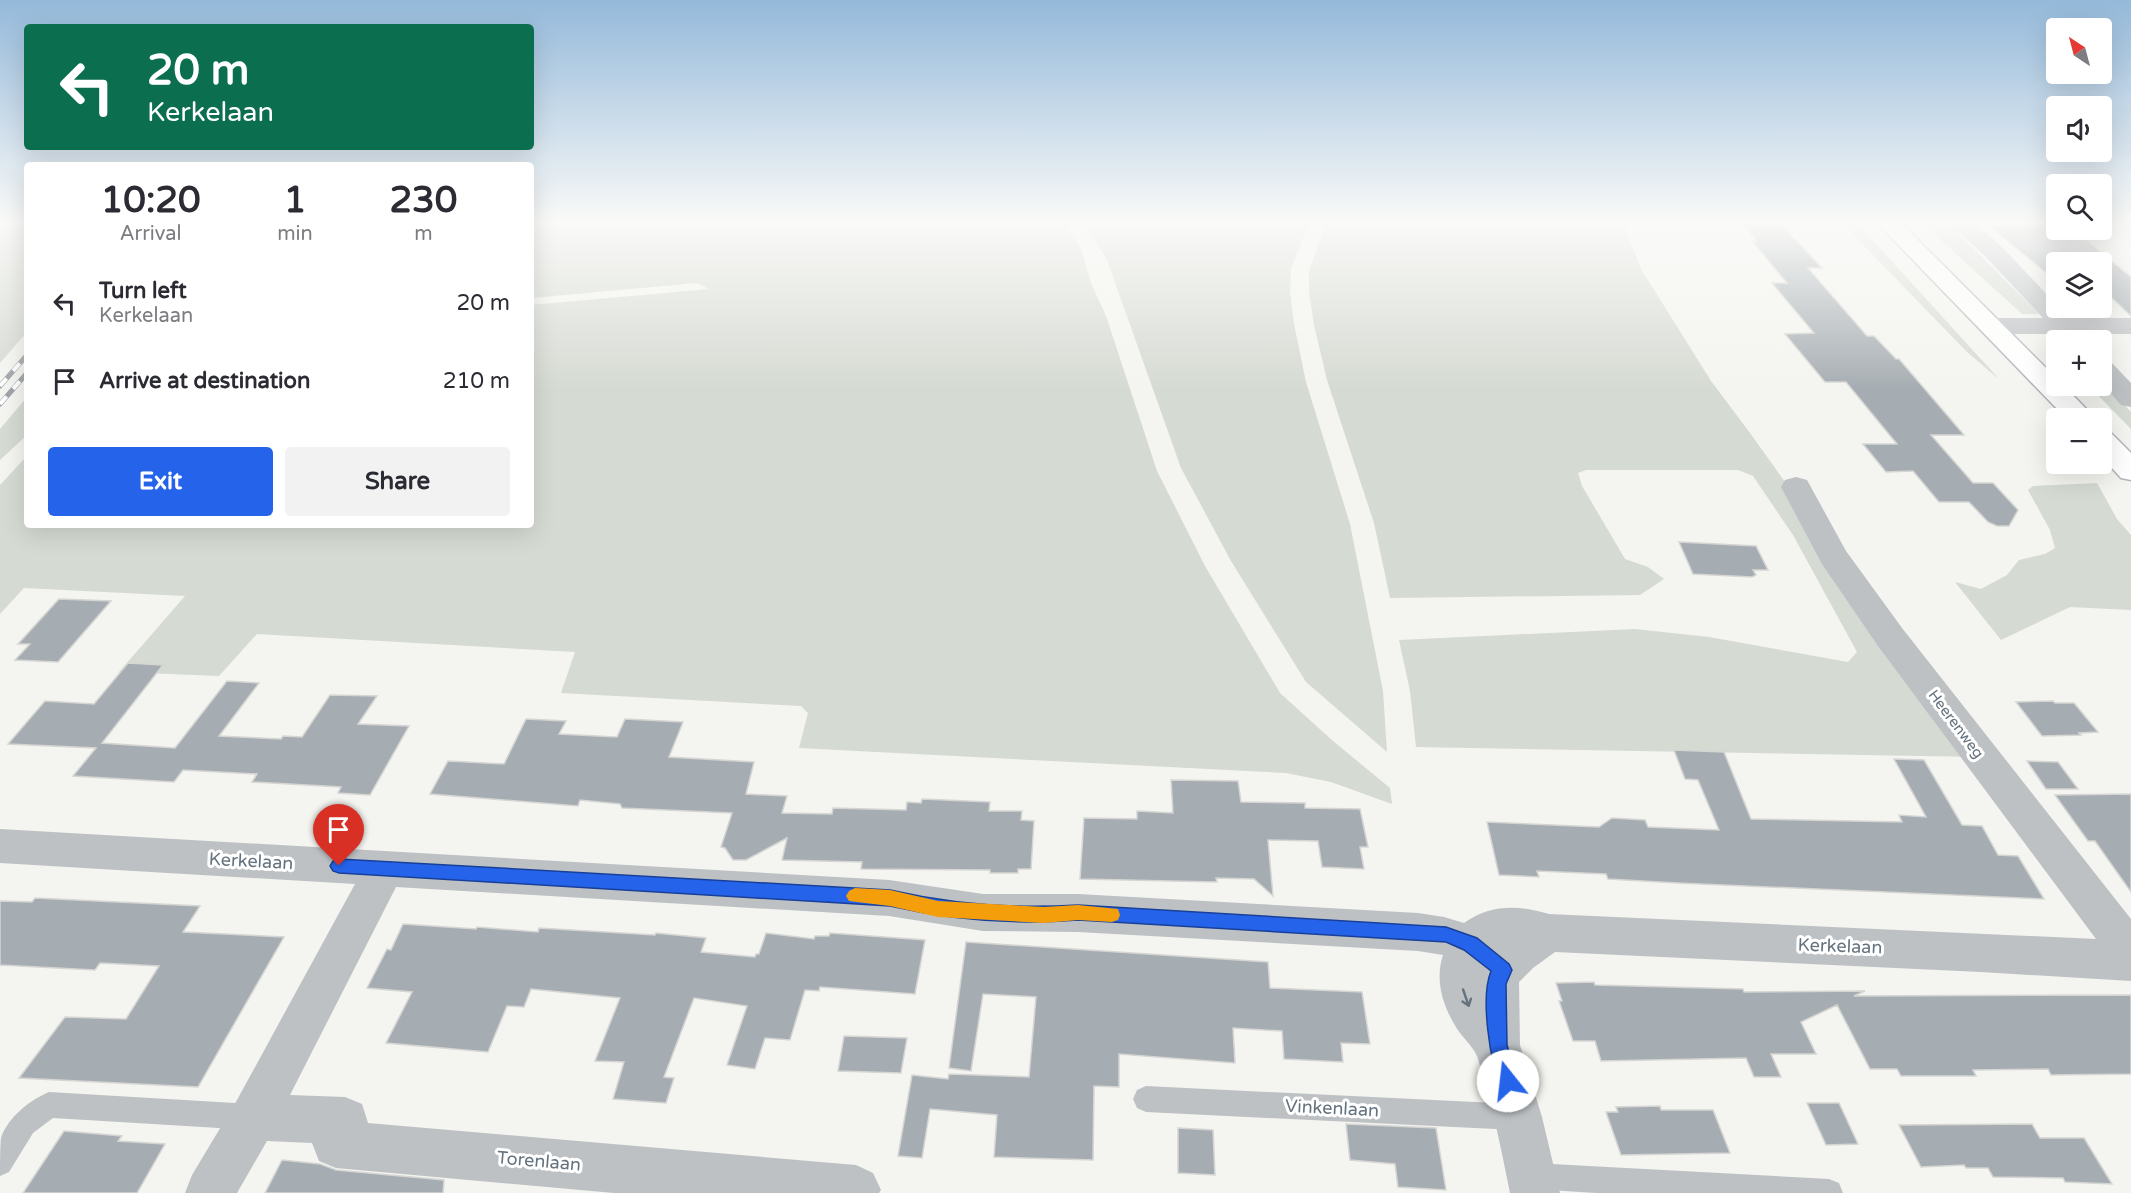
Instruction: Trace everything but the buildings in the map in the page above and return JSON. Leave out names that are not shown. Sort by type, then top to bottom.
[{"type":"main road","points":[[1944,279],[2071,408]]},
{"type":"main road","points":[[2112,451],[2131,471]]},
{"type":"street","points":[[2019,279],[2067,330]]},
{"type":"street","points":[[1992,326],[2046,331]]},
{"type":"street","points":[[2101,330],[2131,326]]},
{"type":"street","points":[[2112,379],[2131,399]]},
{"type":"street","name":"Heerenweg","points":[[1796,487],[1833,556],[1890,638],[2131,952]]},
{"type":"street","name":"Kerkelaan","points":[[0,846],[890,898],[950,910],[1044,915],[1078,913],[1446,934],[1487,957],[1519,954],[1549,933],[2131,961]]},
{"type":"street","points":[[210,1193],[254,1117],[384,868]]},
{"type":"street","points":[[1487,957],[1498,975],[1497,1045],[1518,1117],[1533,1185]]},
{"type":"street","name":"Torenlaan","points":[[254,1117],[345,1121],[336,1144],[856,1190]]},
{"type":"lane","name":"Vinkenlaan","points":[[1146,1099],[1518,1117]]},
{"type":"lane","name":"Torenlaan","points":[[0,1163],[24,1124],[49,1104],[254,1117]]},
{"type":"lane","points":[[1533,1185],[1829,1193]]},
{"type":"shaded area","points":[[0,279],[24,279],[24,335],[0,363]]},
{"type":"shaded area","points":[[534,279],[1090,279],[1106,316],[1157,471],[1205,566],[1280,693],[1390,788],[1392,804],[1331,782],[1286,773],[799,748],[808,713],[801,706],[561,693],[575,652],[257,634],[219,676],[119,672],[185,596],[24,588],[0,614],[0,485],[24,459],[24,528],[534,528],[534,305],[709,289],[697,283],[534,298]]},
{"type":"shaded area","points":[[1114,279],[1291,279],[1294,324],[1306,382],[1350,524],[1383,691],[1387,752],[1306,682],[1231,561],[1181,468]]},
{"type":"shaded area","points":[[1309,279],[1647,279],[1711,381],[1981,757],[1416,747],[1410,691],[1399,640],[1635,629],[1709,637],[1848,662],[1857,652],[1793,535],[1753,476],[1738,470],[1586,470],[1578,473],[1582,486],[1625,559],[1648,567],[1664,579],[1640,595],[1390,598],[1374,523],[1327,380],[1309,292]]},
{"type":"shaded area","points":[[1896,279],[1908,279],[1999,379],[1967,352]]},
{"type":"shaded area","points":[[1983,279],[2004,279],[2039,314],[2022,314]]},
{"type":"shaded area","points":[[2112,391],[2131,412],[2131,429],[2112,408],[2099,396],[2112,396]]},
{"type":"shaded area","points":[[24,401],[24,438],[0,460],[0,429]]},
{"type":"shaded area","points":[[2097,483],[2117,519],[2131,535],[2131,610],[2070,607],[2001,640],[1955,582],[1981,589],[2007,575],[2019,560],[2045,554],[2055,548],[2050,530],[2028,490],[2033,486]]},
{"type":"railway","points":[[0,386],[24,358]]},
{"type":"railway","points":[[0,404],[24,376]]},
{"type":"slow traffic","points":[[855,896],[890,898],[938,909],[1044,915],[1078,913],[1112,915]]},
{"type":"route","points":[[339,866],[890,898],[938,909],[1044,915],[1078,913],[1446,934],[1470,944],[1503,970],[1498,975],[1497,984],[1497,1045],[1508,1081]]}]
